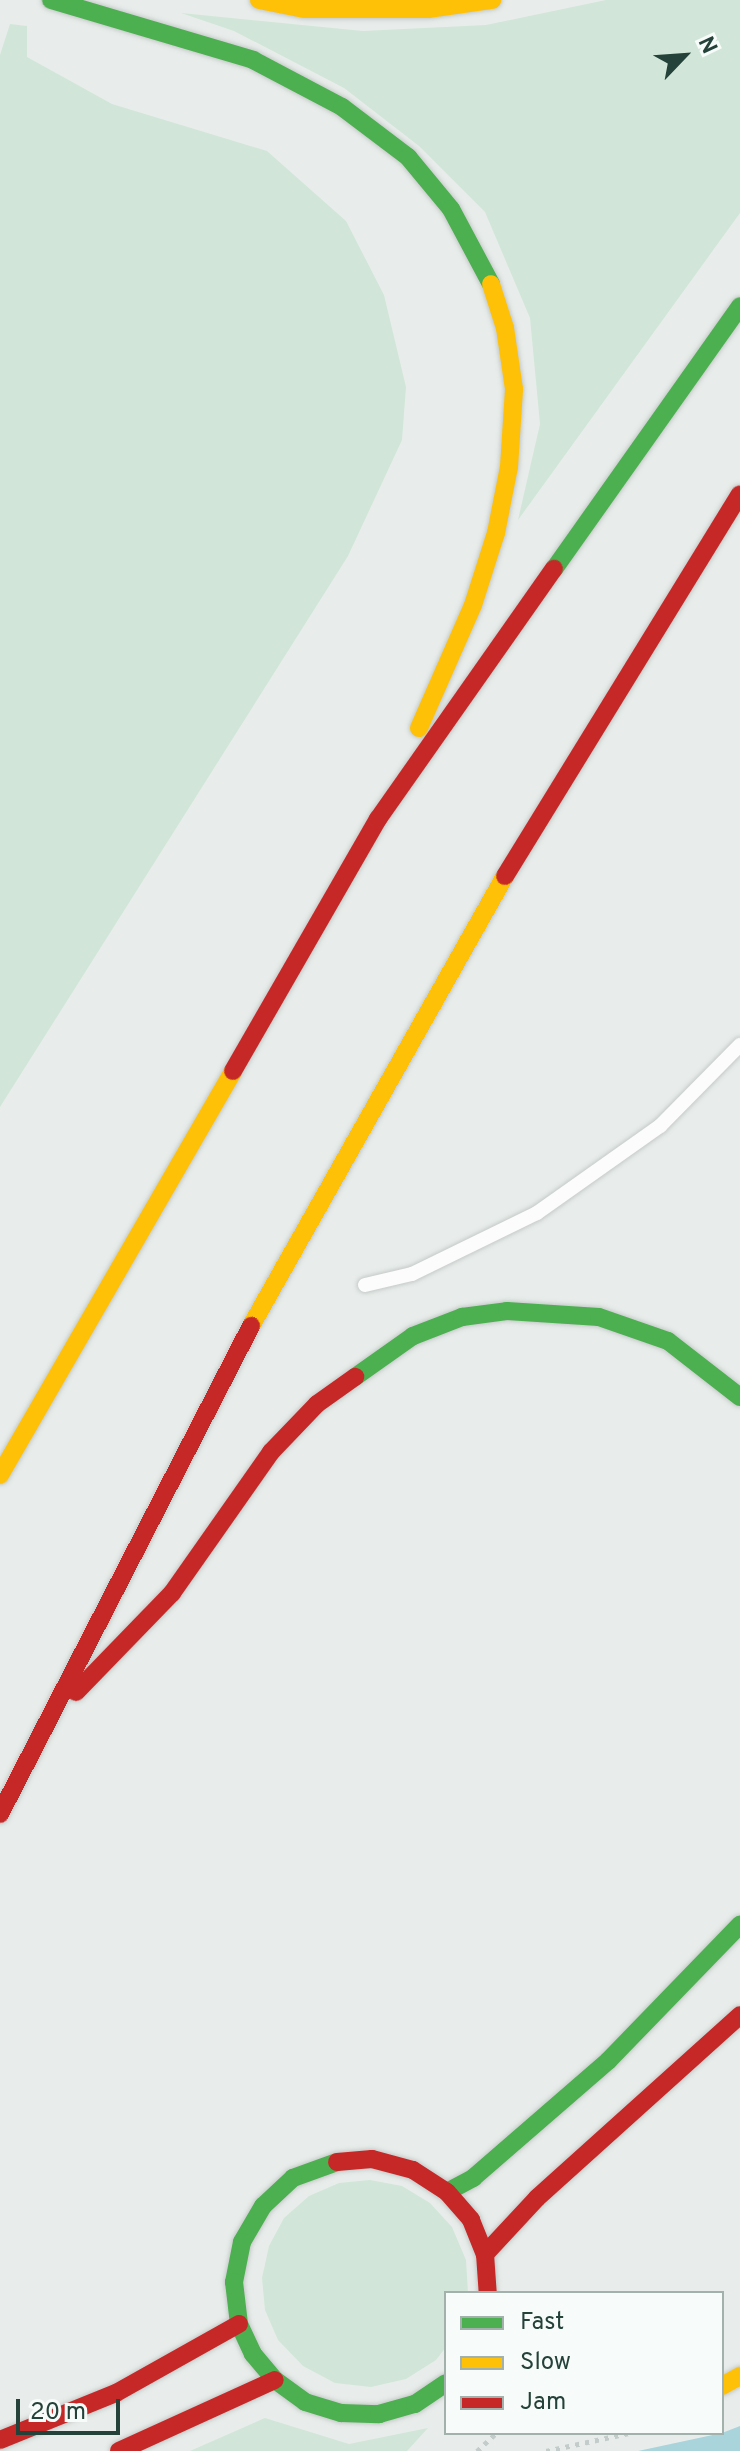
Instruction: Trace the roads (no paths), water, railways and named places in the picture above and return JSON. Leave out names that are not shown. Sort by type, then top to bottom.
[{"type":"main road","points":[[51,0],[253,60],[342,107],[408,157],[451,209],[489,278],[505,328],[514,389],[509,467],[496,533],[473,605],[378,819]]},
{"type":"main road","points":[[259,0],[305,9],[428,9],[492,0]]},
{"type":"main road","points":[[0,1475],[378,819],[740,306]]},
{"type":"main road","points":[[0,1814],[244,1338],[455,963],[740,494]]},
{"type":"main road","points":[[53,1713],[172,1593],[271,1452],[317,1404],[413,1336],[462,1317],[507,1311],[599,1317],[668,1341],[740,1397]]},
{"type":"main road","points":[[447,2192],[473,2178],[597,2070],[740,1925]]},
{"type":"main road","points":[[485,2254],[537,2198],[740,2015]]},
{"type":"main road","points":[[444,2384],[415,2404],[379,2414],[341,2413],[305,2402],[275,2380],[253,2354],[239,2324],[234,2282],[242,2242],[263,2206],[293,2178],[332,2163],[372,2159],[413,2170],[447,2192],[471,2220],[485,2254],[488,2291]]},
{"type":"main road","points":[[0,2440],[116,2393],[239,2324]]},
{"type":"main road","points":[[119,2451],[275,2380]]},
{"type":"main road","points":[[415,2404],[442,2412]]},
{"type":"lane","points":[[365,1285],[412,1274],[537,1213],[660,1126],[740,1045]]},
{"type":"water","points":[[740,2426],[740,2451],[638,2451],[724,2435],[724,2432]]}]
